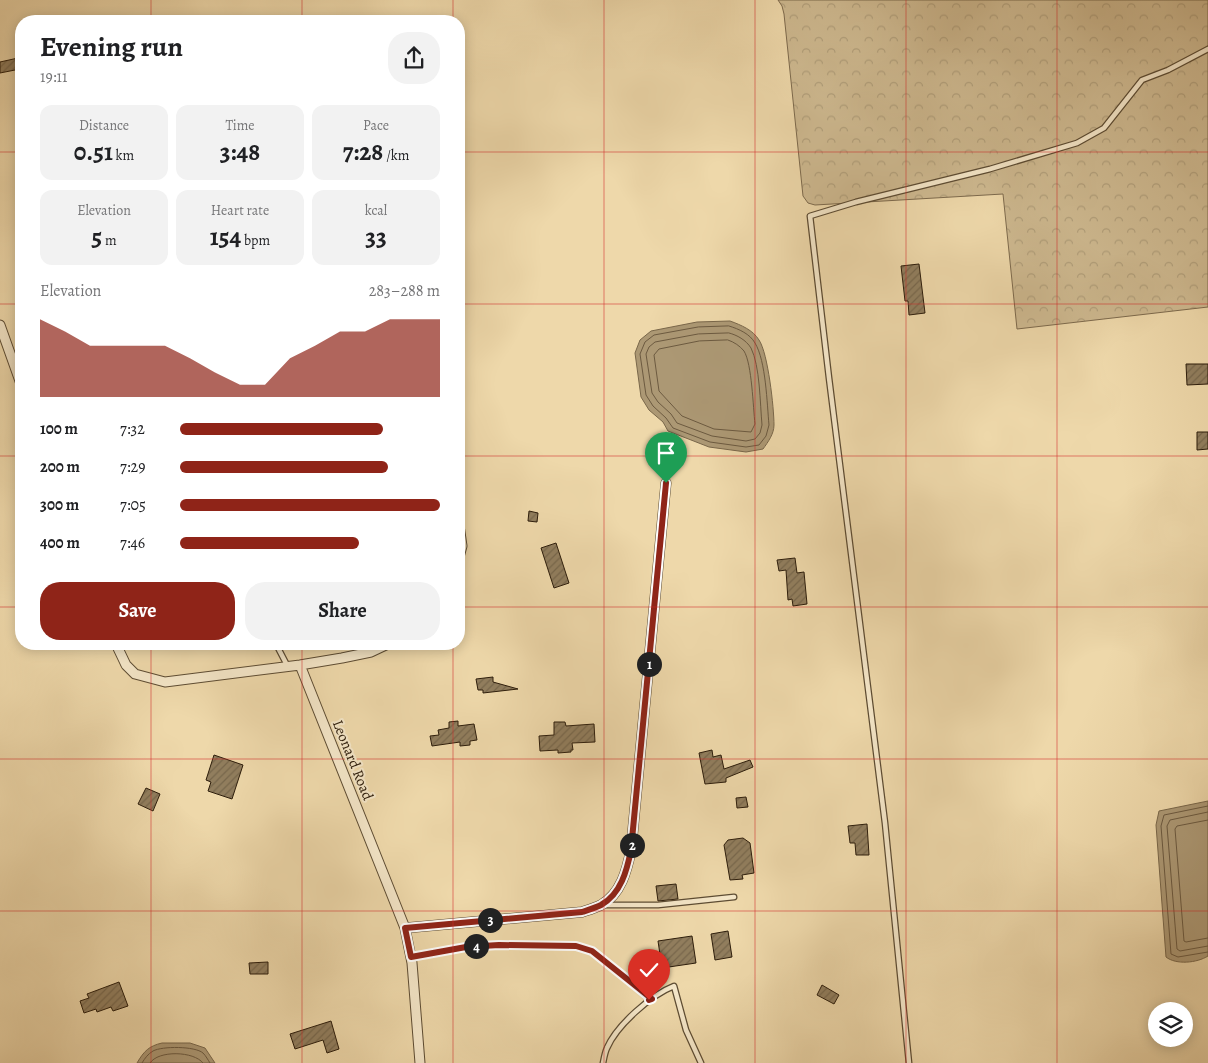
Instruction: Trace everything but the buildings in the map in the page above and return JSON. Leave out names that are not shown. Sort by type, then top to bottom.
[{"type":"street","points":[[0,326],[15,367]]},
{"type":"street","points":[[405,928],[582,912],[602,904],[616,891],[626,872],[631,850],[666,483]]},
{"type":"street","points":[[119,650],[126,665],[135,674],[165,682],[300,665],[375,650]]},
{"type":"street","name":"Leonard Road","points":[[300,665],[405,928],[411,957],[420,1063]]},
{"type":"lane","points":[[909,1063],[886,823],[828,378],[810,216],[1077,143],[1104,128],[1142,80],[1168,70],[1208,49]]},
{"type":"lane","points":[[279,650],[288,666]]},
{"type":"lane","points":[[602,904],[658,905],[734,897]]},
{"type":"lane","points":[[411,957],[466,947],[499,945],[576,946],[592,951],[652,999]]},
{"type":"lane","points":[[603,1063],[606,1048],[618,1030],[652,999],[674,986],[686,1030],[700,1063]]},
{"type":"green space","points":[[778,0],[1208,0],[1208,307],[1017,329],[1003,194],[815,205],[808,203],[803,196],[784,14]]},
{"type":"water","points":[[730,321],[753,333],[759,340],[765,356],[772,394],[774,428],[769,441],[763,449],[746,452],[709,447],[668,431],[663,422],[649,410],[641,397],[635,353],[640,340],[651,331],[697,322]]},
{"type":"water","points":[[1208,801],[1208,956],[1193,962],[1170,960],[1166,957],[1156,825],[1159,811]]},
{"type":"water","points":[[162,1043],[190,1043],[205,1048],[215,1063],[137,1063],[147,1050]]},
{"type":"route","points":[[649,1000],[652,999],[606,961],[592,951],[576,946],[499,945],[466,947],[411,957],[405,928],[582,912],[602,904],[616,891],[626,872],[631,850],[666,483]]}]
